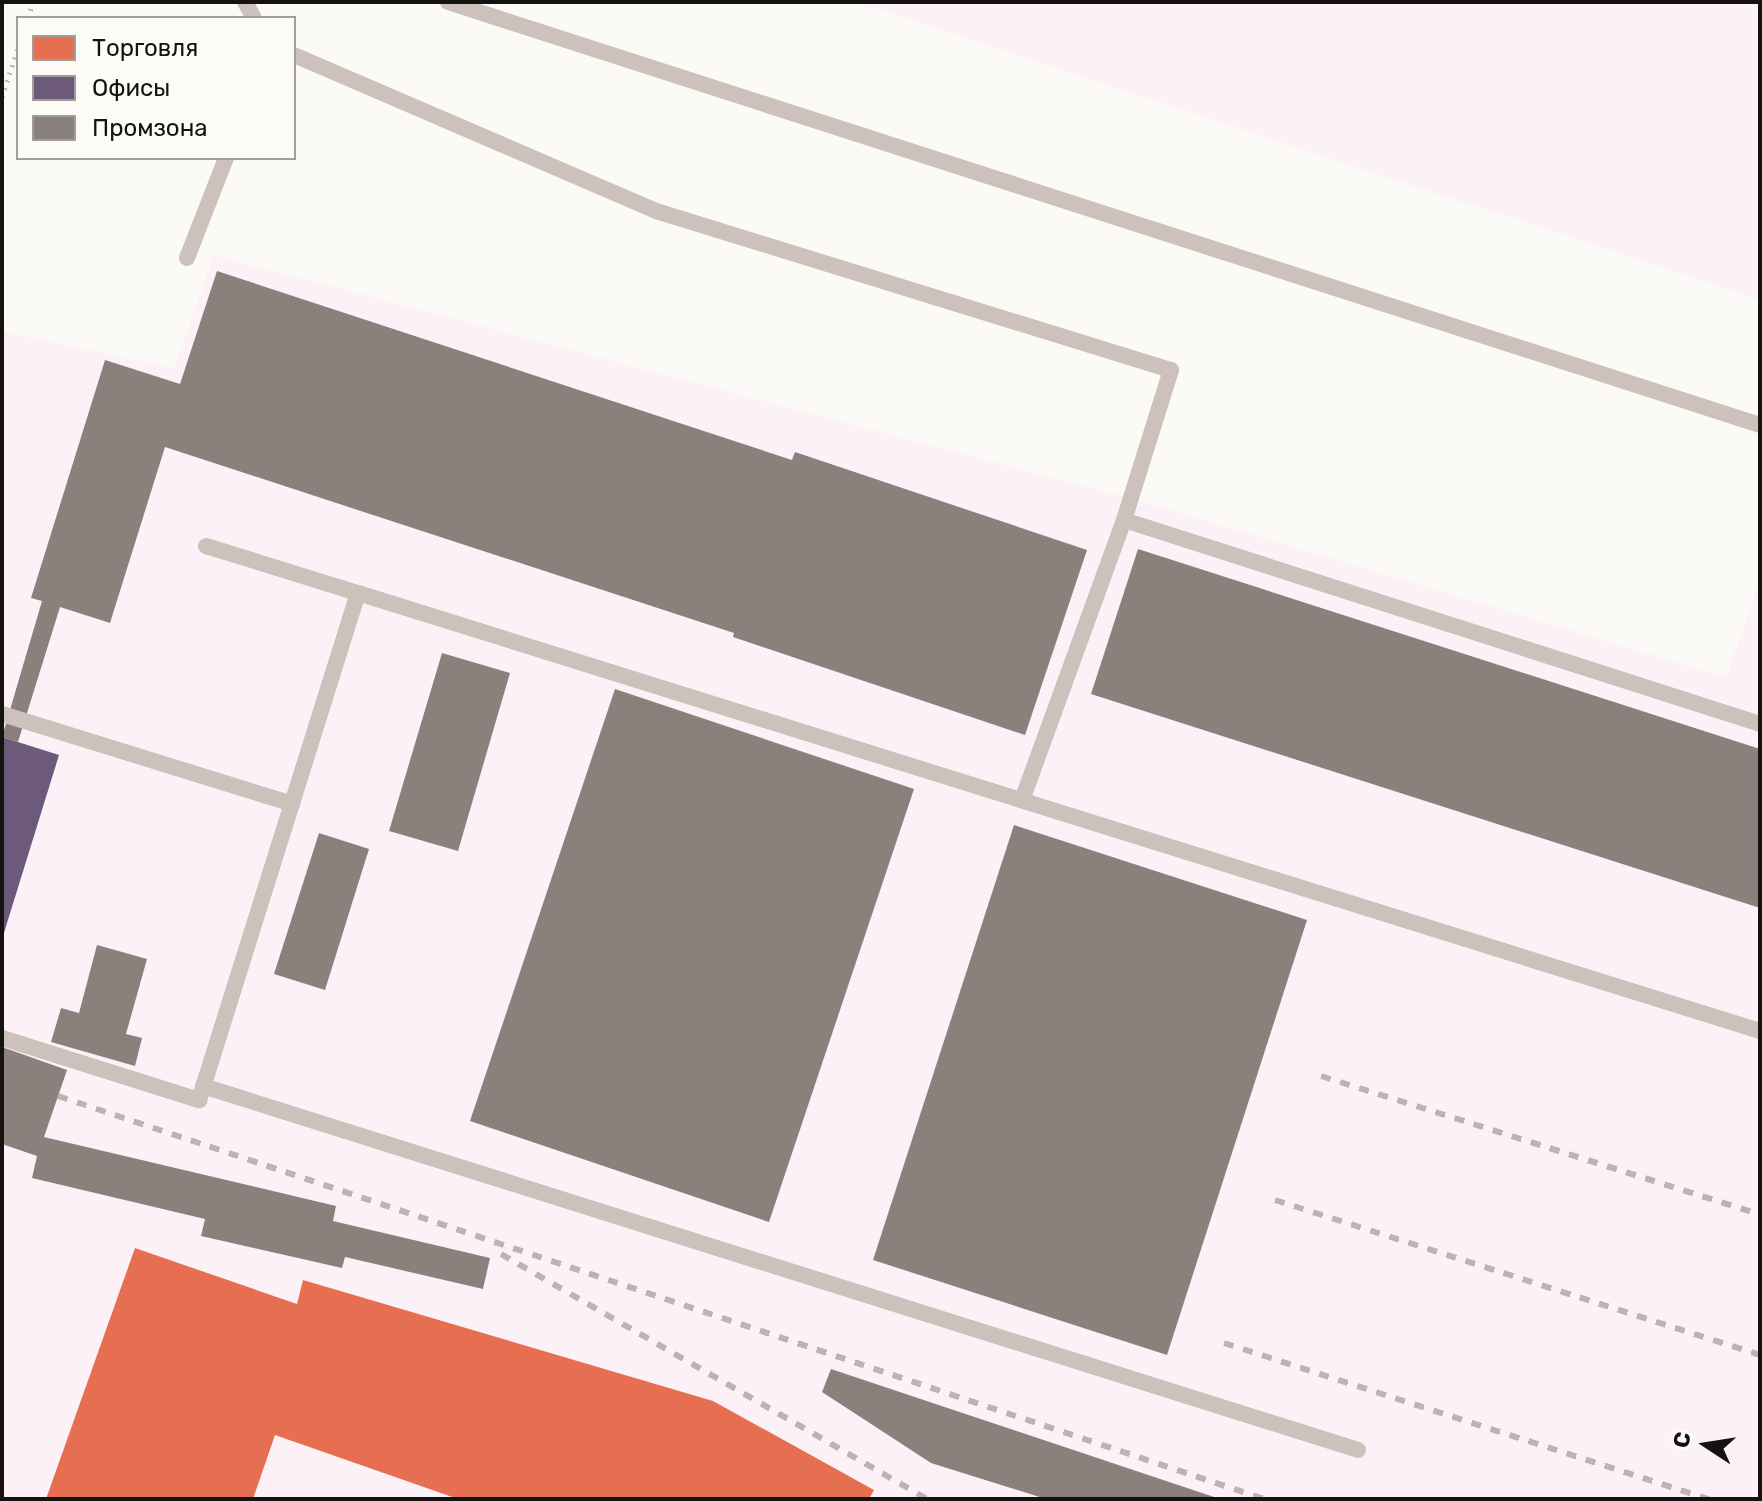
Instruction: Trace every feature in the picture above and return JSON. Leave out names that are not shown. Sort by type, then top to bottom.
[{"type":"lane","points":[[448,2],[1760,425]]},
{"type":"lane","points":[[296,56],[656,211],[1171,370],[1124,520],[1022,800]]},
{"type":"lane","points":[[187,258],[225,160]]},
{"type":"lane","points":[[1124,520],[1760,724]]},
{"type":"lane","points":[[206,546],[1760,1031]]},
{"type":"lane","points":[[2,1038],[199,1100],[358,593]]},
{"type":"lane","points":[[2,714],[292,804]]},
{"type":"lane","points":[[203,1086],[1358,1450]]},
{"type":"path","points":[[2,97],[16,54]]},
{"type":"shaded area","points":[[855,2],[1760,2],[1760,300]]},
{"type":"shaded area","points":[[214,255],[1144,502],[1726,677],[1760,580],[1760,1499],[2,1499],[2,331],[174,368]]},
{"type":"building: Торговля","points":[[135,1248],[297,1304],[303,1280],[713,1401],[874,1490],[869,1499],[458,1499],[275,1435],[253,1499],[46,1499]]},
{"type":"building: Офисы","points":[[2,737],[59,755],[3,936],[2,936]]},
{"type":"building: Промзона","points":[[217,271],[792,460],[795,452],[1087,550],[1025,735],[733,637],[734,633],[165,447],[110,623],[60,607],[18,742],[2,737],[42,601],[31,598],[105,360],[180,384]]},
{"type":"building: Промзона","points":[[1138,549],[1760,749],[1760,908],[1091,694]]},
{"type":"building: Промзона","points":[[442,653],[510,673],[458,851],[389,831]]},
{"type":"building: Промзона","points":[[615,689],[914,789],[769,1222],[470,1121]]},
{"type":"building: Промзона","points":[[1014,825],[1307,920],[1167,1355],[873,1260]]},
{"type":"building: Промзона","points":[[319,833],[369,849],[325,990],[274,974]]},
{"type":"building: Промзона","points":[[97,945],[147,959],[126,1034],[142,1038],[135,1066],[51,1042],[61,1008],[79,1013]]},
{"type":"building: Промзона","points":[[2,1047],[67,1070],[44,1137],[336,1206],[333,1221],[490,1258],[483,1289],[345,1257],[342,1268],[201,1236],[205,1219],[32,1178],[37,1156],[2,1144]]},
{"type":"building: Промзона","points":[[831,1369],[1217,1499],[1046,1499],[931,1463],[822,1392]]},
{"type":"railway","points":[[1321,1076],[1760,1214]]},
{"type":"railway","points":[[58,1096],[1264,1499]]},
{"type":"railway","points":[[1275,1200],[1760,1355]]},
{"type":"railway","points":[[501,1254],[927,1499]]},
{"type":"railway","points":[[1224,1343],[1708,1499]]}]
